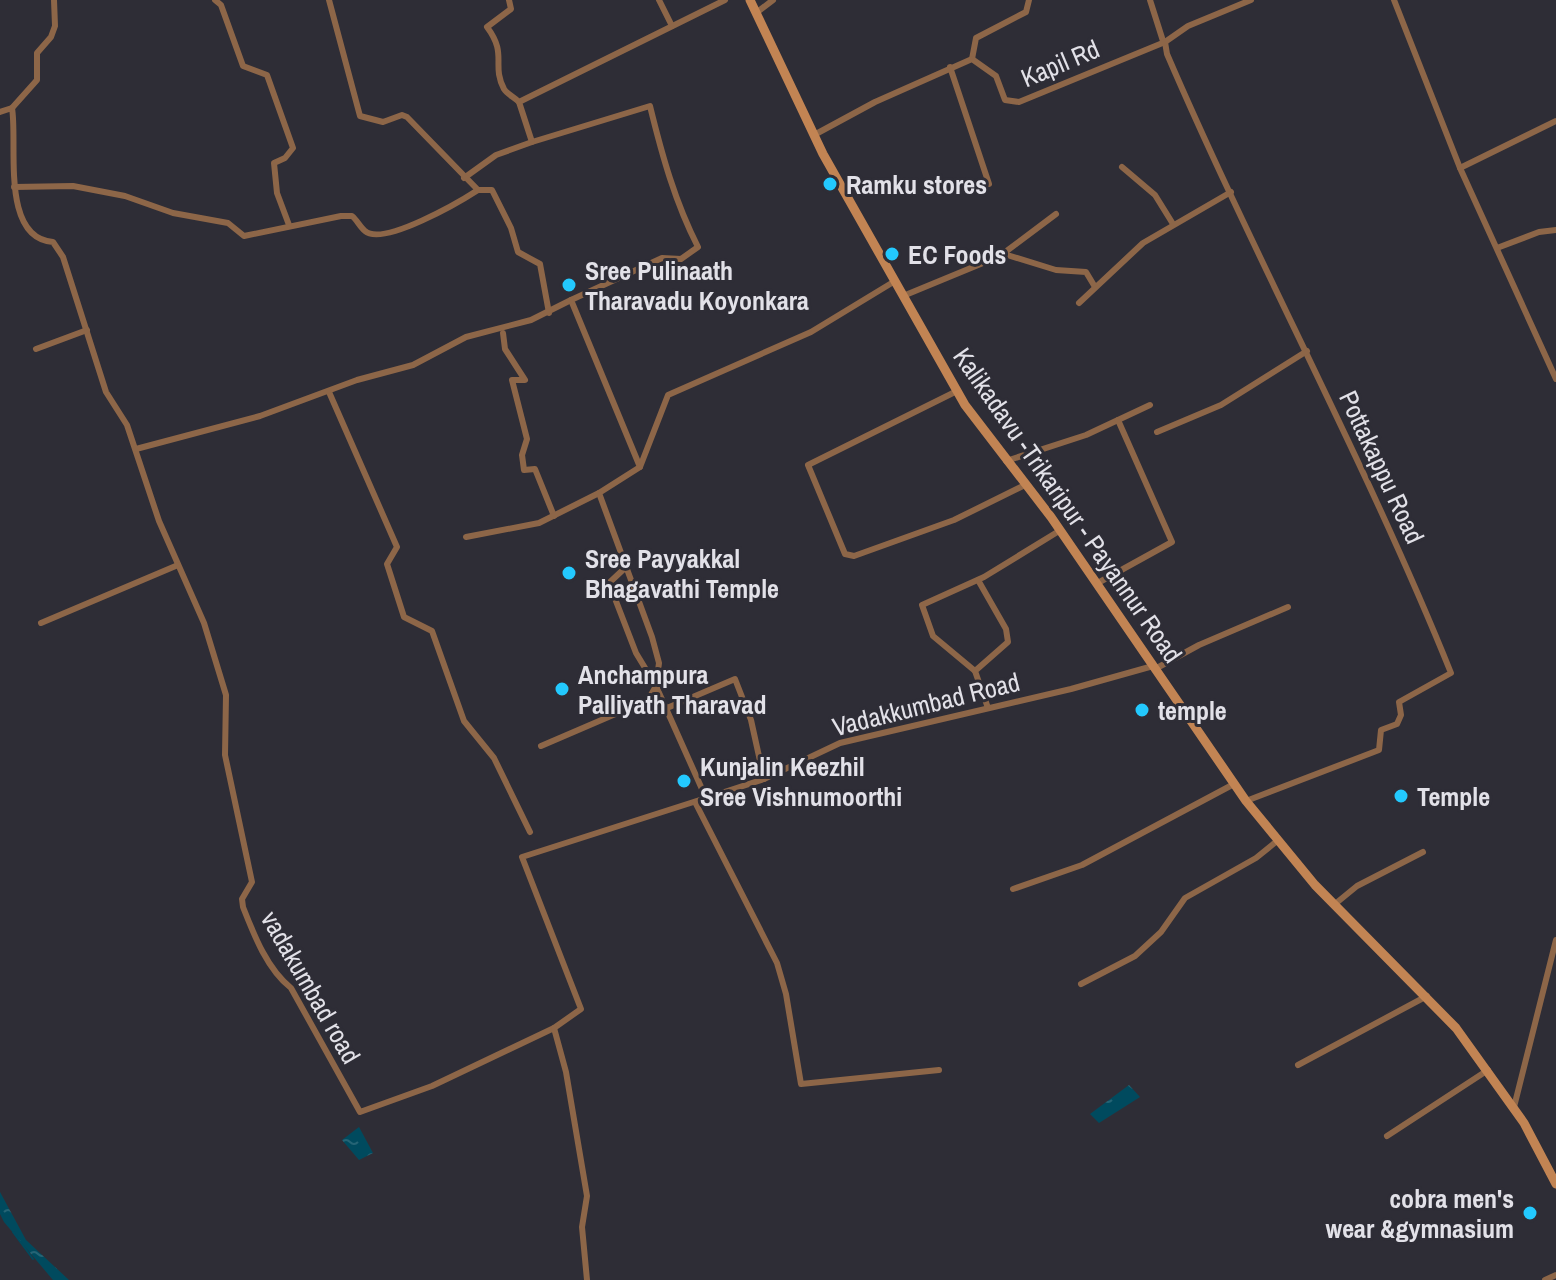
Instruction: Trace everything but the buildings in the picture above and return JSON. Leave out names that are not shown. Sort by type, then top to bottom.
[{"type":"main road","name":"Kalikadavu -Trikaripur - Payannur Road","points":[[750,0],[814,135],[957,391],[1059,531],[1246,801],[1277,841],[1335,904],[1427,996],[1488,1070],[1514,1107],[1556,1184]]},
{"type":"street","points":[[0,112],[12,108],[37,80],[37,53],[51,37],[55,26],[54,0]]},
{"type":"street","points":[[215,0],[221,5],[243,66],[267,75],[293,148],[285,158],[274,163],[277,193],[289,225]]},
{"type":"street","points":[[329,0],[360,116],[383,122],[402,115],[407,117],[478,190]]},
{"type":"street","points":[[509,0],[511,9],[487,27],[498,41],[501,57],[499,73],[504,88],[519,102],[532,142]]},
{"type":"street","points":[[659,0],[672,26]]},
{"type":"street","points":[[519,102],[725,0]]},
{"type":"street","points":[[756,13],[773,0]]},
{"type":"street","points":[[814,135],[972,59],[976,38],[1026,12],[1029,0]]},
{"type":"street","name":"Pottakappu Road","points":[[1150,0],[1173,69],[1364,471],[1451,673],[1399,702],[1401,715],[1397,724],[1381,730],[1379,750],[1246,801]]},
{"type":"street","name":"Kapil Rd","points":[[972,59],[996,76],[1005,100],[1011,103],[1164,42],[1188,26],[1251,0]]},
{"type":"street","points":[[1394,0],[1460,168],[1556,379]]},
{"type":"street","points":[[950,67],[989,184]]},
{"type":"street","points":[[136,449],[260,416],[413,365],[466,337],[512,327],[549,313],[662,258],[681,259],[698,247],[676,205],[673,182],[650,106],[496,155],[464,178]]},
{"type":"street","name":"vadakumbad road","points":[[12,108],[10,168],[26,229],[36,237],[53,242],[63,257],[106,392],[127,425],[178,565],[204,623],[226,695],[225,755],[252,882],[242,899],[243,907],[279,979],[291,988],[360,1112],[432,1086],[576,1016],[581,1005],[550,934],[522,857],[581,835],[706,798]]},
{"type":"street","points":[[1460,168],[1556,121]]},
{"type":"street","points":[[1122,167],[1155,195],[1173,224]]},
{"type":"street","points":[[14,187],[73,186],[125,196],[173,213],[228,223],[244,236],[268,233],[289,225],[352,216],[365,231],[394,230],[431,219],[478,190],[492,190],[511,228],[518,252],[540,264],[549,313]]},
{"type":"street","points":[[1079,303],[1143,243],[1231,192]]},
{"type":"street","points":[[903,296],[1004,254],[1056,214]]},
{"type":"street","points":[[1497,248],[1539,232],[1556,230]]},
{"type":"street","points":[[1004,254],[1056,270],[1086,272],[1095,287]]},
{"type":"street","points":[[466,537],[539,523],[599,493],[640,467],[668,395],[811,332],[895,281]]},
{"type":"street","points":[[571,300],[640,467]]},
{"type":"street","points":[[36,349],[87,330]]},
{"type":"street","points":[[503,333],[505,349],[525,380],[512,380],[527,439],[522,455],[524,470],[535,469],[554,516]]},
{"type":"street","points":[[1157,432],[1221,405],[1307,351]]},
{"type":"street","points":[[957,391],[814,459],[808,465],[845,554],[854,556],[954,520],[1025,485]]},
{"type":"street","points":[[329,392],[397,547],[387,564],[404,617],[432,631],[464,721],[494,758],[530,832]]},
{"type":"street","points":[[1006,461],[1086,435],[1150,405]]},
{"type":"street","points":[[1096,584],[1172,542],[1118,420]]},
{"type":"street","points":[[541,746],[648,700],[656,686],[659,663],[599,493]]},
{"type":"street","points":[[988,708],[975,671],[933,636],[922,605],[978,580],[1059,531]]},
{"type":"street","points":[[41,623],[178,565]]},
{"type":"street","points":[[626,567],[609,583],[636,653],[667,708],[706,798]]},
{"type":"street","points":[[975,671],[1008,642],[1006,629],[978,580]]},
{"type":"street","name":"Vadakkumbad Road","points":[[706,798],[764,779],[840,743],[1154,668],[1288,607]]},
{"type":"street","points":[[667,708],[735,679],[751,720],[764,779]]},
{"type":"street","points":[[1013,889],[1082,865],[1234,784]]},
{"type":"street","points":[[695,802],[777,963],[786,994],[801,1084],[939,1070]]},
{"type":"street","points":[[1081,984],[1135,956],[1161,932],[1185,898],[1256,858],[1277,841]]},
{"type":"street","points":[[1335,904],[1357,886],[1423,852]]},
{"type":"street","points":[[1514,1107],[1556,940]]},
{"type":"street","points":[[1298,1065],[1427,996]]},
{"type":"street","points":[[554,1028],[566,1072],[587,1196],[582,1227],[587,1280]]},
{"type":"street","points":[[1387,1136],[1488,1070]]},
{"type":"street","points":[[1545,1280],[1556,1275]]},
{"type":"water","points":[[1129,1085],[1140,1097],[1099,1123],[1090,1114]]},
{"type":"water","points":[[359,1127],[373,1153],[359,1160],[342,1140]]},
{"type":"water","points":[[0,1192],[26,1240],[69,1280],[53,1280],[4,1222],[0,1214]]},
{"type":"waterway","points":[[13,1232],[33,1259]]},
{"type":"place","name":"Ramku stores","points":[[830,184]]},
{"type":"place","name":"EC Foods","points":[[892,254]]},
{"type":"place","name":"Sree Pulinaath Tharavadu Koyonkara","points":[[569,285]]},
{"type":"place","name":"Sree Payyakkal Bhagavathi Temple","points":[[569,573]]},
{"type":"place","name":"Anchampura Palliyath Tharavad","points":[[562,689]]},
{"type":"place","name":"temple","points":[[1142,710]]},
{"type":"place","name":"Kunjalin Keezhil Sree Vishnumoorthi","points":[[684,781]]},
{"type":"place","name":"Temple","points":[[1401,796]]},
{"type":"place","name":"cobra men's wear &gymnasium","points":[[1530,1213]]}]
